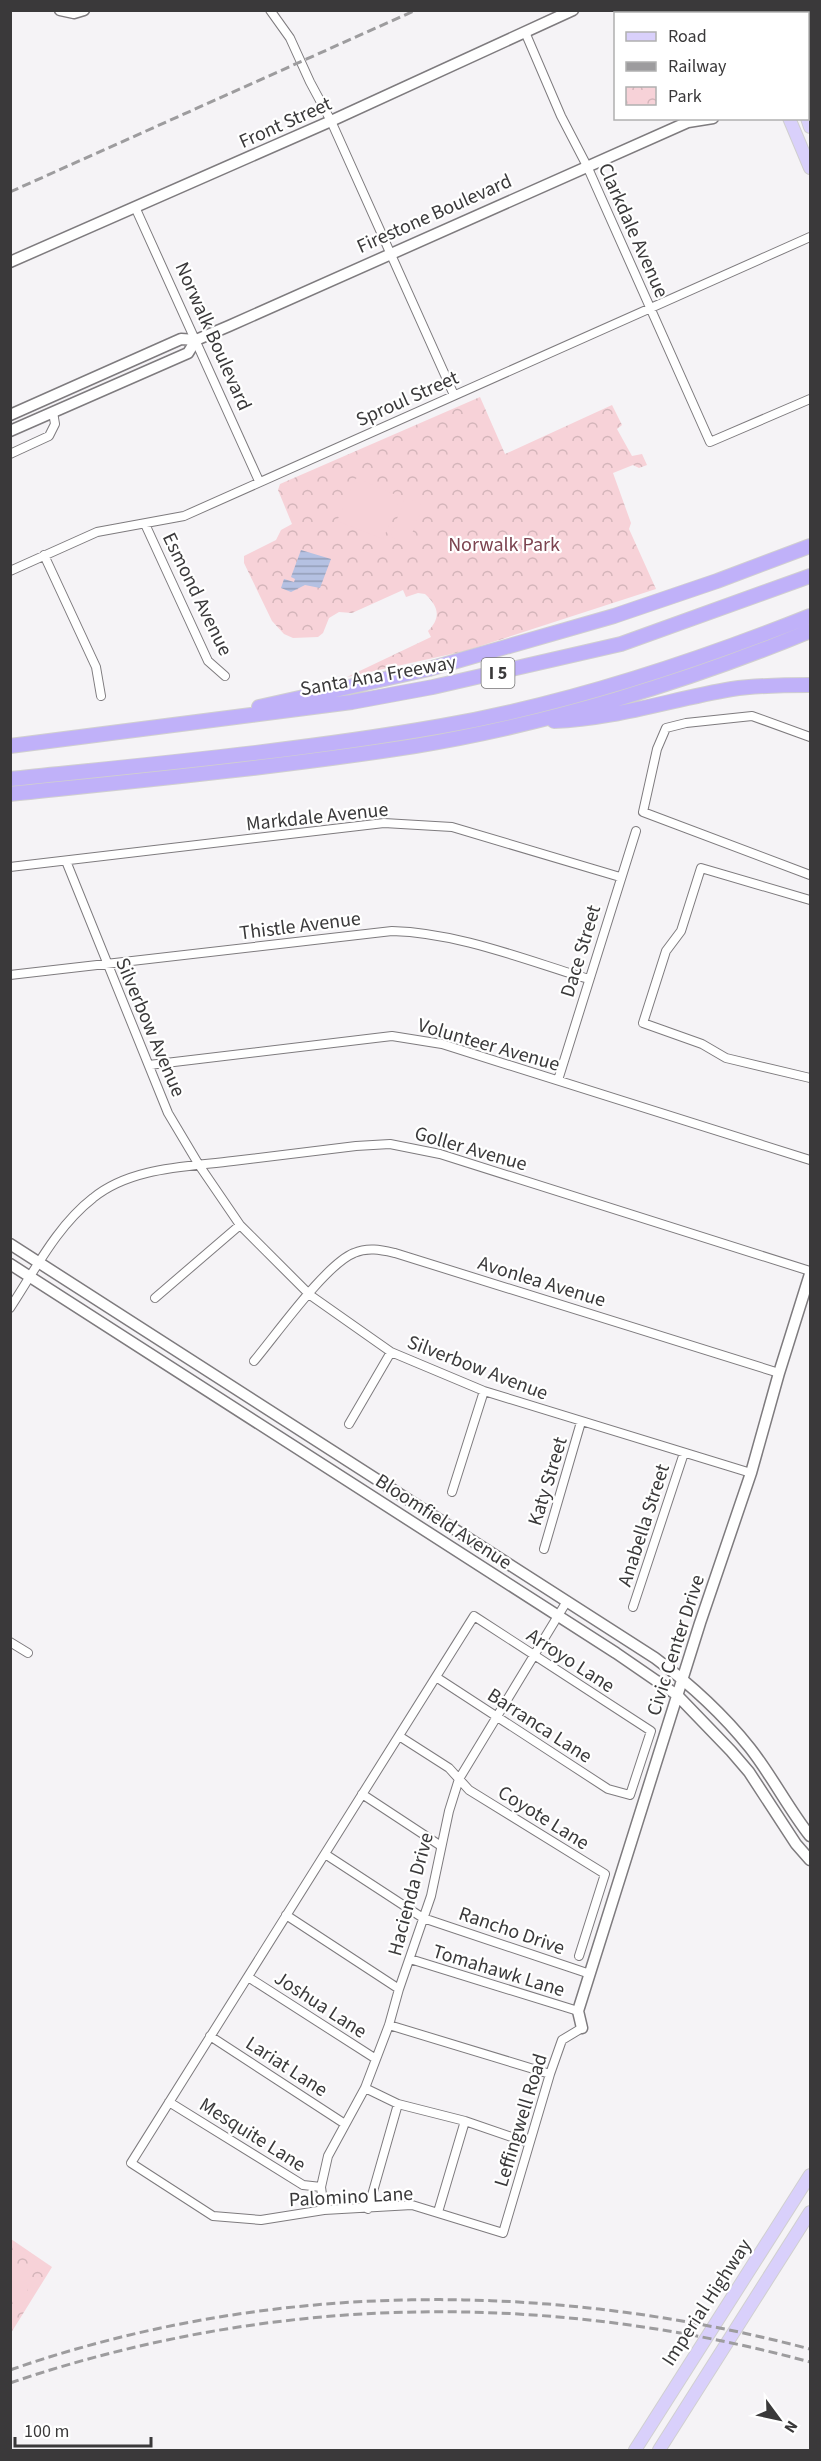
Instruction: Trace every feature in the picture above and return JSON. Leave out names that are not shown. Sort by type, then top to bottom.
[{"type":"highway","points":[[175,726],[451,663],[624,613],[810,546]]},
{"type":"highway","name":"Santa Ana Freeway","points":[[10,746],[352,702],[433,687],[611,647],[810,576]]},
{"type":"highway","points":[[10,779],[304,747],[443,726],[606,687],[700,657],[810,616]]},
{"type":"highway","points":[[10,794],[280,764],[417,746],[531,721],[657,685],[767,649],[810,631]]},
{"type":"highway","points":[[531,721],[588,720],[731,690],[765,685],[810,685]]},
{"type":"main road","points":[[790,120],[810,168]]},
{"type":"main road","name":"Imperial Highway","points":[[635,2451],[810,2175]]},
{"type":"main road","name":"Imperial Highway","points":[[659,2451],[810,2212]]},
{"type":"street","points":[[62,11],[74,14],[84,10]]},
{"type":"street","points":[[270,10],[290,38],[331,121],[454,395]]},
{"type":"street","name":"Front Street","points":[[10,262],[331,121],[573,10]]},
{"type":"street","name":"Clarkdale Avenue","points":[[525,32],[710,442],[810,399]]},
{"type":"street","name":"Firestone Boulevard","points":[[10,415],[181,339],[196,340],[689,120]]},
{"type":"street","name":"Norwalk Boulevard","points":[[135,207],[259,481]]},
{"type":"street","name":"Sproul Street","points":[[10,571],[97,532],[184,516],[810,237]]},
{"type":"street","name":"Firestone Boulevard","points":[[10,431],[188,353],[196,340]]},
{"type":"street","points":[[10,454],[50,436],[55,424],[53,412]]},
{"type":"street","name":"Esmond Avenue","points":[[145,524],[208,661],[225,676]]},
{"type":"street","points":[[44,555],[96,667],[101,696]]},
{"type":"street","points":[[810,738],[752,716],[686,723],[666,728],[657,749],[643,812],[810,874]]},
{"type":"street","name":"Markdale Avenue","points":[[10,867],[384,823],[422,824],[460,829],[620,877]]},
{"type":"street","name":"Dace Street","points":[[558,1080],[636,831]]},
{"type":"street","name":"Silverbow Avenue","points":[[66,861],[168,1113],[199,1166],[240,1225],[310,1295],[391,1352],[484,1391],[751,1473]]},
{"type":"street","points":[[810,900],[701,868],[681,931],[666,951],[642,1023],[702,1044],[726,1058],[810,1078]]},
{"type":"street","name":"Thistle Avenue","points":[[10,975],[392,931],[413,931],[460,940],[589,979]]},
{"type":"street","name":"Volunteer Avenue","points":[[149,1065],[392,1036],[442,1044],[810,1160]]},
{"type":"street","name":"Goller Avenue","points":[[10,1308],[55,1238],[92,1198],[116,1183],[150,1172],[356,1146],[390,1144],[440,1154],[810,1273]]},
{"type":"street","points":[[155,1298],[240,1225]]},
{"type":"street","name":"Bloomfield Avenue","points":[[10,1244],[655,1658],[682,1678],[716,1709],[750,1748],[810,1836]]},
{"type":"street","name":"Avonlea Avenue","points":[[254,1361],[333,1266],[354,1253],[373,1248],[395,1252],[778,1373]]},
{"type":"street","name":"Bloomfield Avenue","points":[[10,1264],[225,1400],[677,1695],[749,1772],[773,1810],[806,1850],[810,1860]]},
{"type":"street","name":"Civic Center Drive","points":[[578,2011],[682,1678],[751,1473],[778,1373],[810,1273]]},
{"type":"street","points":[[120,1334],[129,1321]]},
{"type":"street","points":[[349,1424],[391,1352]]},
{"type":"street","points":[[225,1400],[232,1388]]},
{"type":"street","points":[[452,1492],[484,1391]]},
{"type":"street","name":"Katy Street","points":[[543,1549],[581,1422]]},
{"type":"street","name":"Anabella Street","points":[[633,1606],[684,1454]]},
{"type":"street","points":[[489,1572],[499,1557]]},
{"type":"street","name":"Hacienda Drive","points":[[324,2210],[321,2187],[328,2156],[365,2088],[389,2025],[431,1896],[441,1846],[459,1779],[567,1601]]},
{"type":"street","name":"Arroyo Lane","points":[[436,1677],[474,1616],[651,1731],[630,1795]]},
{"type":"street","points":[[10,1642],[28,1653]]},
{"type":"street","points":[[169,2102],[436,1677]]},
{"type":"street","name":"Barranca Lane","points":[[436,1677],[608,1789],[630,1795]]},
{"type":"street","name":"Coyote Lane","points":[[399,1736],[449,1768],[469,1790],[605,1874],[579,1956]]},
{"type":"street","points":[[362,1794],[441,1846]]},
{"type":"street","points":[[773,1810],[786,1803]]},
{"type":"street","name":"Rancho Drive","points":[[325,1854],[423,1917],[590,1974]]},
{"type":"street","points":[[286,1915],[399,1989]]},
{"type":"street","name":"Tomahawk Lane","points":[[410,1959],[578,2011]]},
{"type":"street","name":"Joshua Lane","points":[[248,1977],[376,2059]]},
{"type":"street","points":[[578,2011],[582,2028]]},
{"type":"street","points":[[389,2025],[550,2074]]},
{"type":"street","name":"Leffingwell Road","points":[[502,2233],[562,2040],[582,2028]]},
{"type":"street","name":"Lariat Lane","points":[[210,2036],[345,2124]]},
{"type":"street","points":[[365,2088],[398,2104],[465,2121],[529,2143]]},
{"type":"street","name":"Palomino Lane","points":[[169,2102],[131,2163],[213,2216],[261,2220],[324,2210],[412,2205],[502,2233]]},
{"type":"street","name":"Mesquite Lane","points":[[169,2102],[303,2185],[321,2187]]},
{"type":"street","points":[[368,2209],[398,2104]]},
{"type":"street","points":[[438,2212],[465,2121]]},
{"type":"green space","name":"Norwalk Park","points":[[480,397],[505,454],[612,405],[622,425],[617,429],[632,456],[642,454],[647,465],[639,468],[633,465],[613,473],[631,523],[629,529],[656,589],[465,651],[347,677],[431,637],[428,631],[435,621],[437,612],[429,598],[425,594],[418,593],[406,597],[403,590],[352,613],[339,612],[329,618],[323,633],[318,637],[293,638],[284,634],[272,621],[244,563],[244,556],[276,540],[281,530],[292,524],[278,490],[280,484]]},
{"type":"green space","points":[[356,478],[401,497],[383,539],[337,521]]},
{"type":"green space","points":[[405,498],[423,505],[408,544],[390,537]]},
{"type":"green space","points":[[11,2239],[52,2267],[11,2333]]},
{"type":"green space","points":[[18,2273],[26,2277],[28,2289],[24,2296],[12,2297],[11,2274]]},
{"type":"water","points":[[301,550],[331,559],[320,588],[305,585],[291,592],[281,588],[284,579],[294,582],[295,579],[291,577]]},
{"type":"railway","points":[[10,192],[416,10]]},
{"type":"railway","points":[[10,2370],[108,2340],[207,2319],[308,2306],[409,2300],[510,2302],[611,2311],[711,2326],[810,2349]]},
{"type":"railway","points":[[10,2383],[109,2354],[208,2332],[308,2318],[408,2312],[509,2314],[610,2322],[710,2339],[810,2362]]}]
